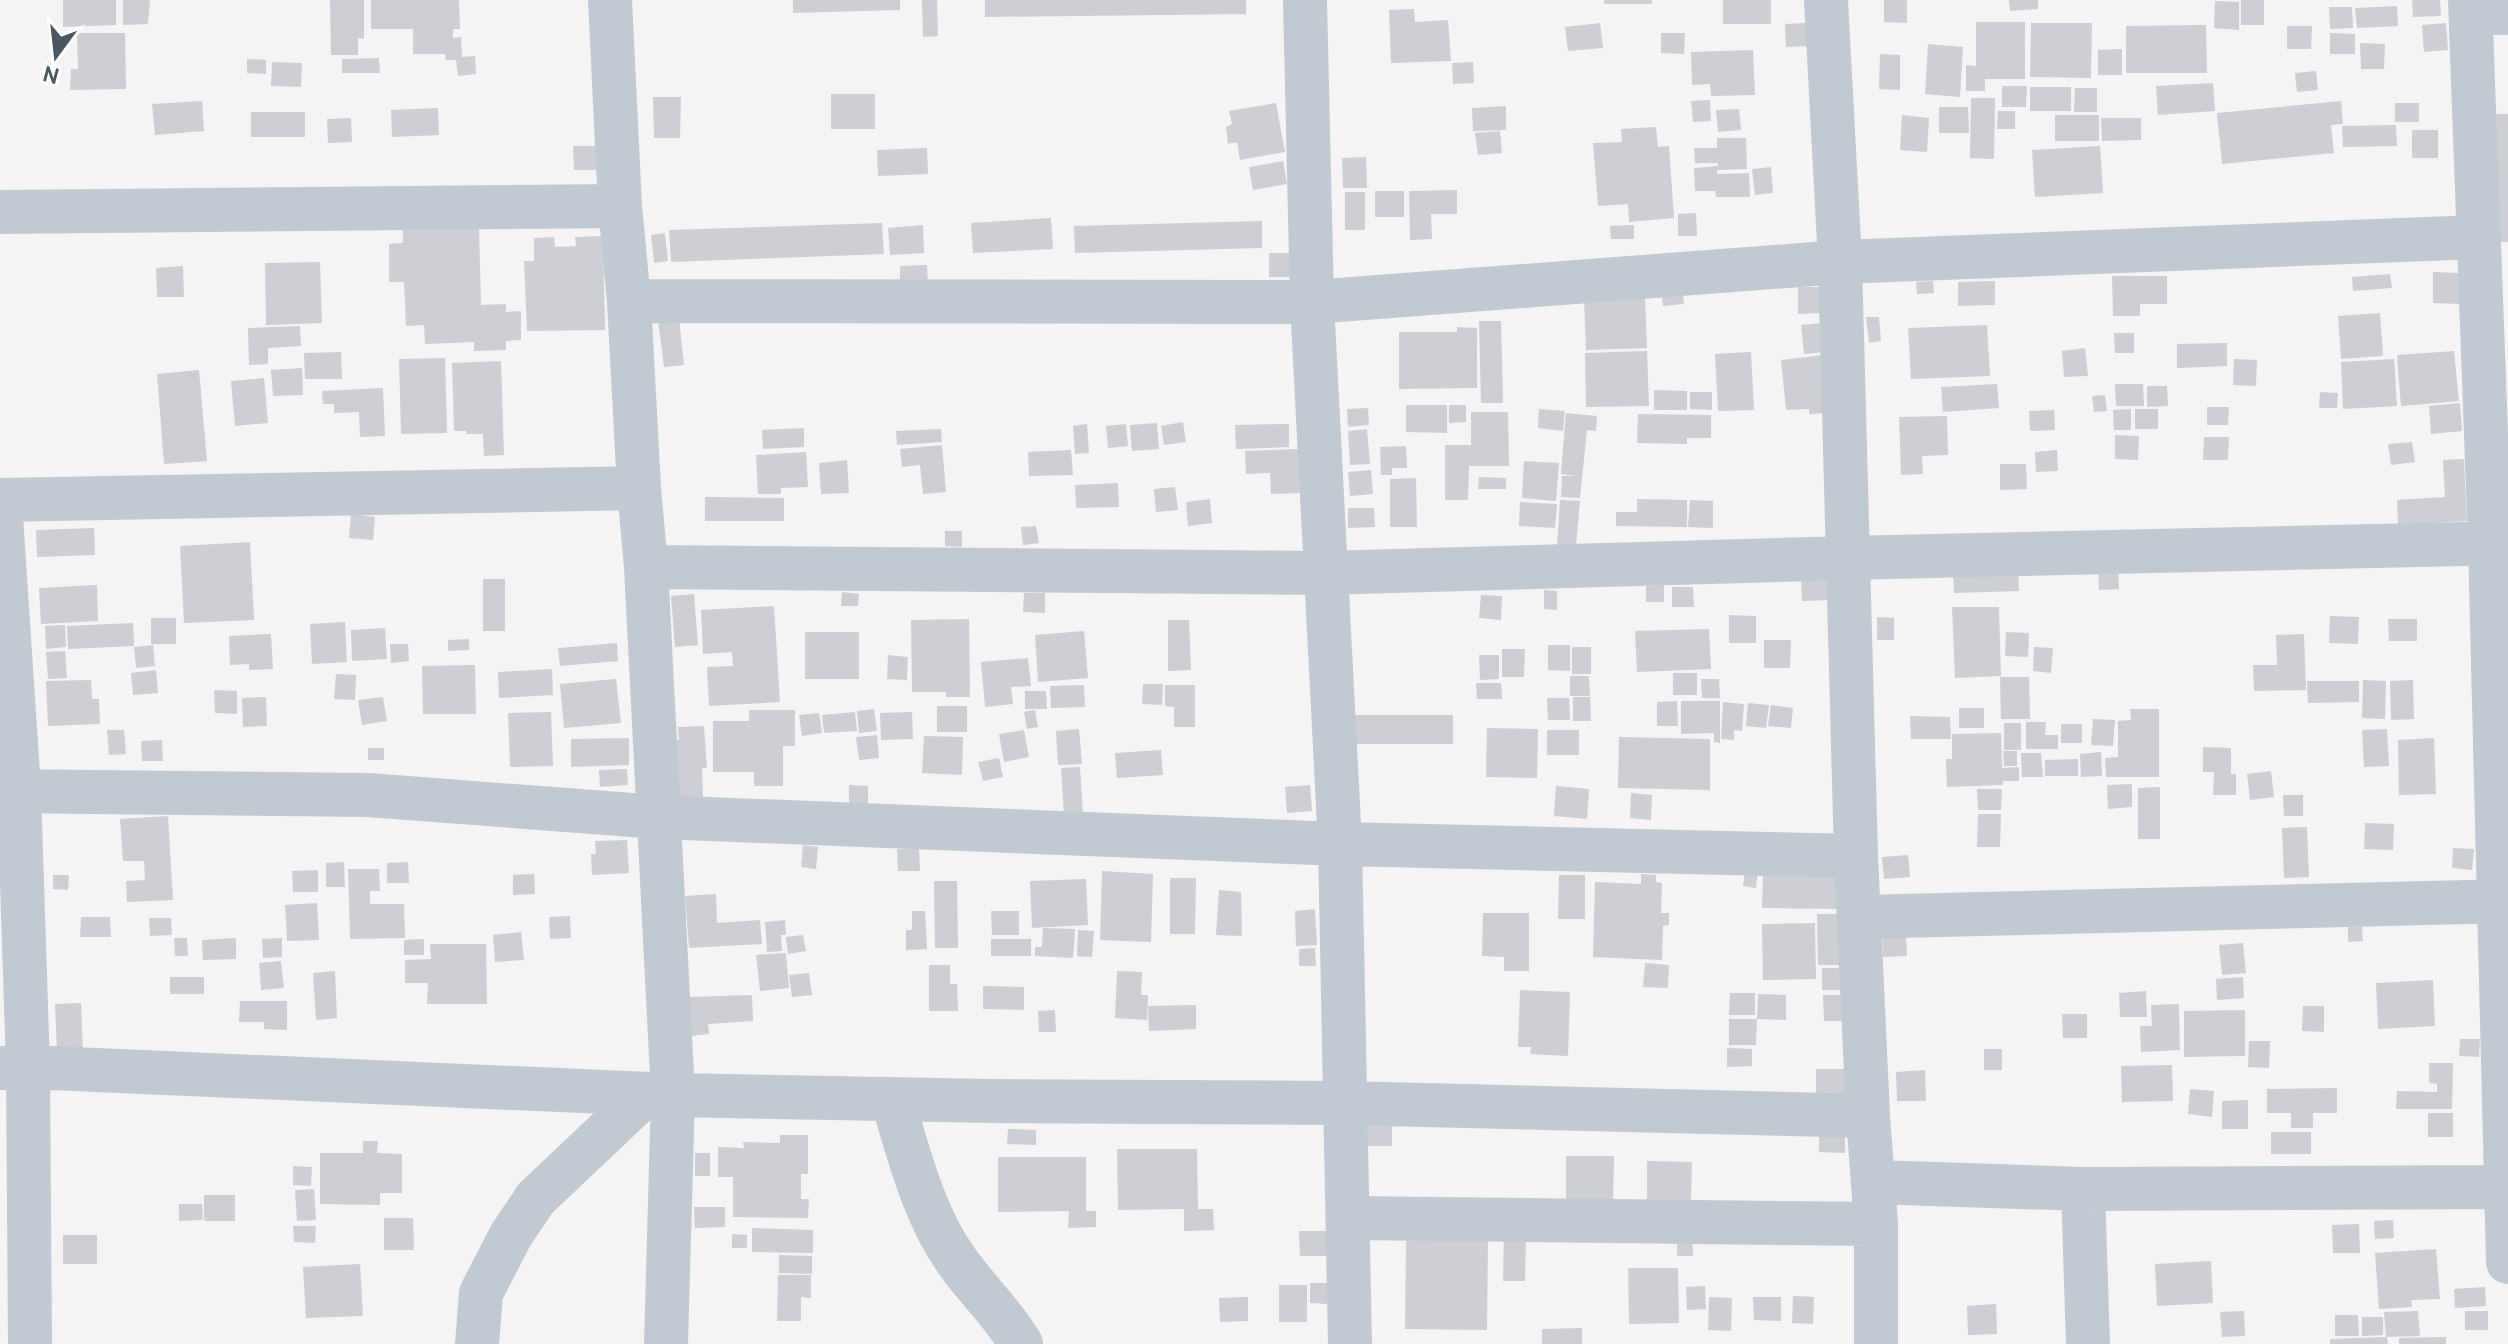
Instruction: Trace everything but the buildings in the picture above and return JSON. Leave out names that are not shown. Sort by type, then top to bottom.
[{"type":"street","points":[[610,0],[659,817],[660,1095],[666,1344]]},
{"type":"street","points":[[1305,0],[1312,302],[1340,844],[1350,1344]]},
{"type":"street","points":[[1826,0],[1840,262],[1846,558],[1856,856],[1874,1203],[1876,1344]]},
{"type":"street","points":[[2483,9],[2499,543],[2508,1262]]},
{"type":"street","points":[[0,212],[620,206]]},
{"type":"street","points":[[629,301],[1312,302],[1840,262],[2489,254]]},
{"type":"street","points":[[30,1344],[14,1068],[10,790],[0,500],[639,488]]},
{"type":"street","points":[[646,567],[1324,573],[2499,543]]},
{"type":"street","points":[[10,790],[368,795],[659,817],[1340,844],[1856,856]]},
{"type":"street","points":[[1859,917],[2504,901]]},
{"type":"street","points":[[14,1068],[660,1095],[1343,1103],[1868,1116]]},
{"type":"street","points":[[477,1344],[481,1293],[511,1235],[536,1198],[660,1095]]},
{"type":"street","points":[[892,1099],[928,1212],[956,1260],[1006,1319],[1021,1344]]},
{"type":"street","points":[[1348,1218],[1874,1203],[2083,1189],[2506,1187]]},
{"type":"street","points":[[2083,1189],[2088,1344]]}]
